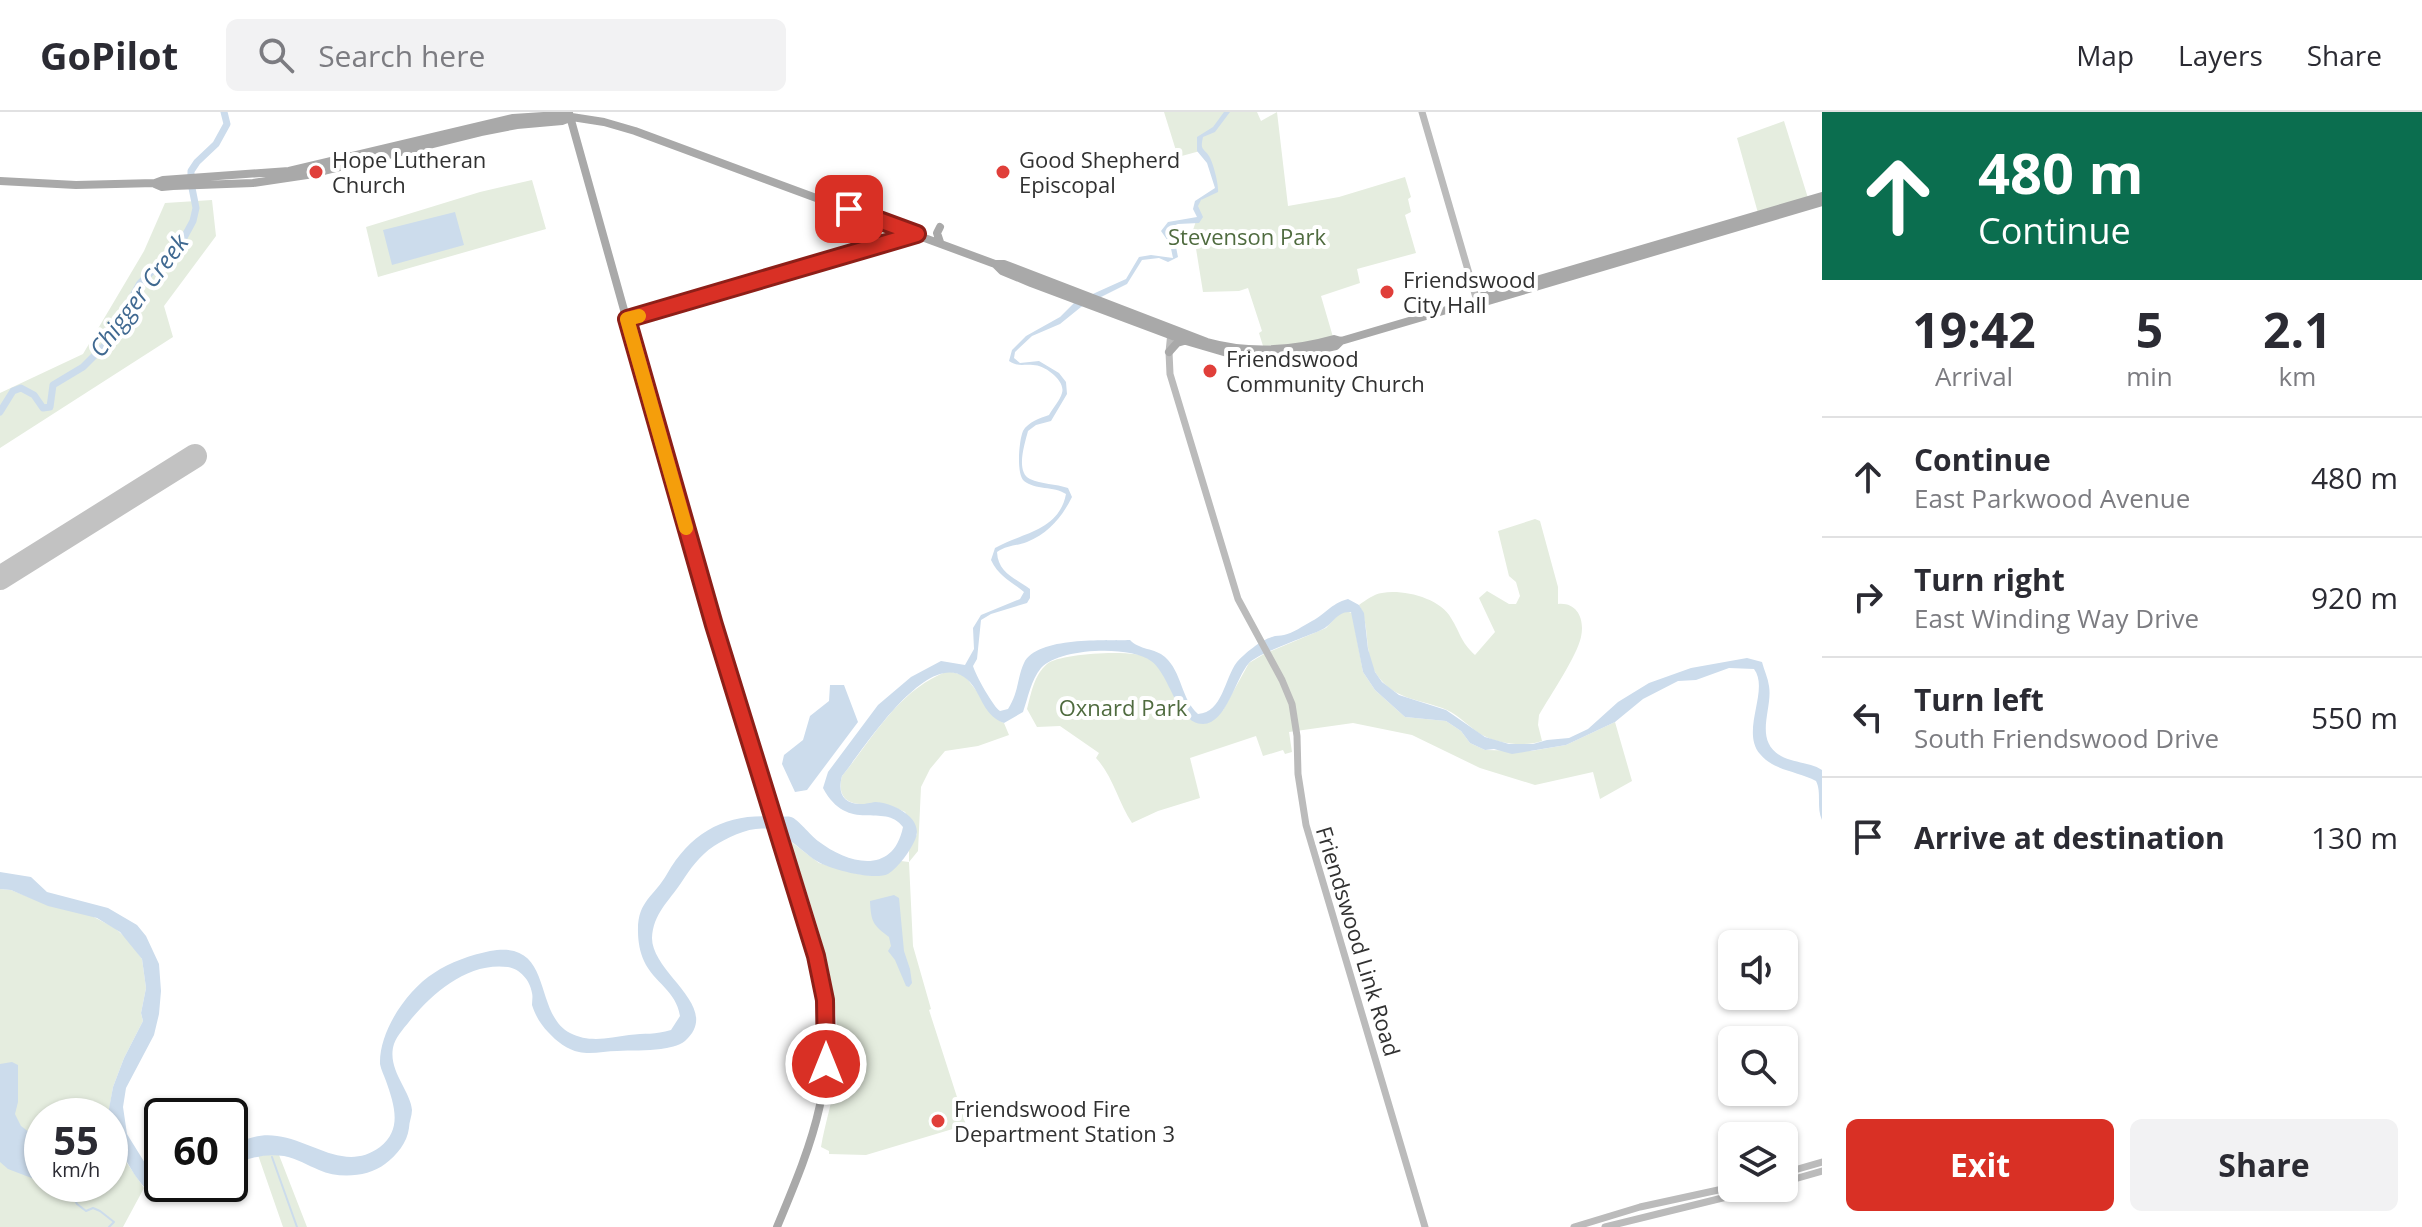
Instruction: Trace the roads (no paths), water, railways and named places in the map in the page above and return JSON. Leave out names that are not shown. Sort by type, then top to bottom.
[{"type":"main road","points":[[1422,112],[1477,301]]},
{"type":"main road","points":[[0,181],[76,185],[155,183],[162,187],[174,183],[301,169],[513,118],[569,115],[635,131],[940,242],[995,264],[1002,271],[1171,332],[1239,349],[1286,349],[1334,339],[1341,341]]},
{"type":"main road","points":[[569,115],[674,489],[821,978],[827,1056],[823,1093],[814,1135],[777,1227]]},
{"type":"main road","points":[[1745,222],[1822,196]]},
{"type":"main road","points":[[1171,332],[1186,341],[1227,353],[1274,357],[1317,351],[1477,301],[1482,296],[1822,202]]},
{"type":"main road","points":[[893,240],[895,226]]},
{"type":"main road","points":[[940,227],[937,233],[940,242]]},
{"type":"main road","points":[[627,319],[917,234]]},
{"type":"main road","name":"Friendswood Link Road","points":[[1171,332],[1170,374],[1238,599],[1286,688],[1294,715],[1298,774],[1306,825],[1425,1227]]},
{"type":"main road","points":[[1169,352],[1177,343],[1186,341]]},
{"type":"main road","points":[[1798,1169],[1822,1162]]},
{"type":"main road","points":[[1798,1178],[1822,1171]]},
{"type":"main road","points":[[1574,1227],[1640,1207],[1718,1190]]},
{"type":"main road","points":[[1605,1227],[1718,1199]]},
{"type":"water","points":[[1224,112],[1230,112],[1215,132],[1203,137],[1202,145],[1212,163],[1218,192],[1201,200],[1198,206],[1203,217],[1199,223],[1167,228],[1166,236],[1175,242],[1178,257],[1168,262],[1159,258],[1142,260],[1127,284],[1081,307],[1060,324],[1032,336],[1015,352],[1014,358],[1020,363],[1039,361],[1059,373],[1066,382],[1067,394],[1051,421],[1028,431],[1022,464],[1025,475],[1030,479],[1068,488],[1072,497],[1059,518],[1042,534],[997,552],[1004,570],[1030,589],[1030,598],[1027,603],[981,620],[977,659],[973,666],[997,709],[1008,709],[1024,663],[1031,654],[1057,644],[1130,640],[1165,657],[1175,670],[1192,708],[1198,714],[1206,712],[1218,701],[1237,662],[1248,651],[1268,639],[1294,631],[1348,599],[1359,605],[1364,613],[1368,649],[1375,672],[1382,682],[1399,695],[1446,710],[1485,737],[1509,744],[1569,738],[1588,729],[1618,702],[1649,683],[1691,668],[1747,658],[1762,662],[1770,695],[1766,724],[1768,742],[1781,756],[1822,770],[1822,820],[1816,781],[1772,764],[1755,745],[1753,734],[1759,688],[1754,669],[1729,668],[1696,680],[1678,681],[1643,699],[1615,722],[1566,745],[1512,754],[1485,750],[1470,743],[1461,731],[1446,721],[1405,717],[1375,690],[1363,672],[1351,612],[1338,616],[1321,630],[1254,659],[1244,670],[1218,716],[1203,724],[1187,716],[1158,667],[1141,656],[1127,653],[1095,651],[1050,661],[1035,678],[1023,712],[1004,723],[990,714],[970,682],[948,673],[931,678],[896,707],[842,776],[841,793],[851,803],[891,805],[906,813],[916,825],[913,844],[892,871],[873,876],[840,870],[815,860],[774,831],[754,829],[733,836],[709,850],[667,902],[655,922],[652,938],[662,964],[683,990],[696,1016],[694,1028],[683,1043],[656,1050],[575,1051],[558,1042],[541,1023],[532,1005],[529,984],[520,973],[508,967],[480,969],[454,980],[431,998],[395,1041],[393,1062],[412,1112],[404,1144],[385,1164],[370,1172],[344,1175],[327,1173],[284,1156],[270,1155],[248,1160],[248,1139],[259,1136],[290,1139],[341,1156],[367,1154],[380,1147],[392,1132],[395,1116],[380,1064],[384,1038],[396,1012],[424,980],[447,965],[468,957],[511,950],[525,956],[534,966],[558,1023],[577,1036],[599,1039],[671,1030],[680,1016],[678,1007],[644,961],[638,922],[643,906],[677,859],[700,835],[714,827],[744,818],[789,817],[830,849],[855,860],[880,859],[890,853],[898,843],[903,827],[886,817],[843,810],[823,788],[828,772],[878,705],[911,677],[941,661],[965,665],[974,649],[973,628],[981,615],[1020,599],[1024,592],[994,566],[991,560],[995,548],[1047,523],[1056,516],[1066,494],[1028,484],[1021,477],[1019,457],[1023,431],[1031,423],[1049,415],[1060,398],[1062,388],[1054,374],[1043,368],[1009,361],[1012,350],[1026,336],[1060,317],[1075,302],[1126,279],[1139,257],[1173,258],[1170,244],[1161,231],[1168,222],[1197,217],[1193,209],[1195,201],[1215,188],[1207,163],[1197,151],[1197,137],[1213,127]]},
{"type":"water","points":[[455,212],[464,245],[392,265],[383,230]]},
{"type":"water","points":[[830,685],[844,685],[858,722],[807,790],[795,792],[782,764],[784,755],[803,740],[810,716],[829,701]]},
{"type":"water","points":[[0,872],[31,877],[47,892],[108,908],[137,925],[146,936],[159,964],[159,1014],[154,1035],[126,1088],[124,1098],[111,1098],[124,1058],[143,1021],[141,1013],[146,988],[142,959],[120,932],[97,918],[48,906],[11,890],[0,889]]},
{"type":"water","points":[[894,895],[899,898],[904,951],[912,983],[909,987],[888,951],[891,946],[889,937],[876,926],[871,914],[870,901]]},
{"type":"water","points":[[12,1062],[18,1065],[15,1114],[24,1128],[24,1175],[0,1162],[0,1064]]},
{"type":"water","points":[[128,1136],[144,1162],[144,1187],[128,1165]]},
{"type":"waterway","name":"Chigger Creek","points":[[0,412],[13,391],[21,388],[34,395],[43,408],[50,407],[53,385],[83,367],[105,345],[140,283],[180,245],[193,221],[196,208],[191,171],[216,144],[227,124],[224,112]]},
{"type":"waterway","points":[[272,1157],[297,1227]]},
{"type":"waterway","points":[[76,1202],[86,1211],[93,1208],[100,1211],[114,1222],[109,1227]]},
{"type":"place","name":"Hope Lutheran Church","points":[[316,172]]},
{"type":"place","name":"Good Shepherd Episcopal","points":[[1003,172]]},
{"type":"place","name":"Friendswood City Hall","points":[[1387,292]]},
{"type":"place","name":"Friendswood Community Church","points":[[1210,371]]},
{"type":"place","name":"Friendswood Fire Department Station 3","points":[[938,1121]]},
{"type":"park label","name":"Stevenson Park","points":[[1247,236]]},
{"type":"park label","name":"Oxnard Park","points":[[1123,707]]}]
